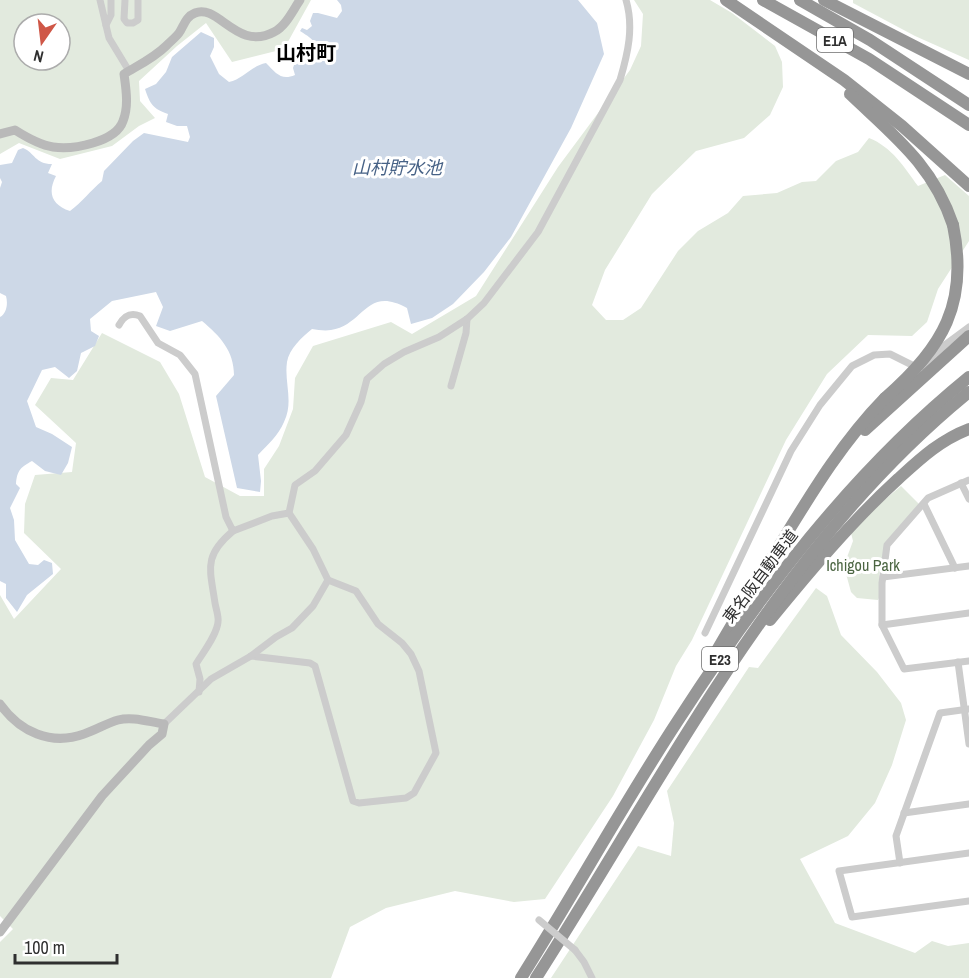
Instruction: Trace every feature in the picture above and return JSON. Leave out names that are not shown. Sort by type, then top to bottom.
[{"type":"highway","points":[[726,0],[844,80],[899,132],[969,186]]},
{"type":"highway","name":"E1A","points":[[763,0],[859,53],[969,125]]},
{"type":"highway","name":"E1A","points":[[800,0],[913,67],[969,105]]},
{"type":"highway","points":[[824,0],[969,74]]},
{"type":"highway","points":[[888,402],[925,359],[942,333],[949,318],[957,286],[958,270],[953,225],[935,182],[913,155],[899,132]]},
{"type":"highway","points":[[677,721],[780,544],[856,430],[969,336]]},
{"type":"highway","name":"東名阪自動車道","points":[[520,978],[677,721],[773,583],[810,536],[886,452],[932,407],[969,377]]},
{"type":"highway","name":"東名阪自動車道","points":[[536,978],[711,694],[764,617],[819,543],[896,457],[942,413],[969,392]]},
{"type":"highway","points":[[711,694],[861,514],[917,461],[951,436],[969,427]]},
{"type":"street","points":[[100,0],[116,52],[129,71]]},
{"type":"street","points":[[106,25],[111,15],[111,0]]},
{"type":"street","points":[[125,0],[124,19],[127,23],[133,23],[138,20],[138,0]]},
{"type":"street","points":[[0,134],[15,130],[40,143],[66,148],[87,145],[109,136],[123,123],[126,104],[124,74],[163,49],[195,12],[208,11],[246,36],[257,37],[275,32],[300,0]]},
{"type":"street","points":[[250,656],[310,663],[315,666],[353,801],[358,803],[406,798],[414,793],[436,753],[419,671],[411,654],[402,643],[378,624],[356,591],[328,580],[313,549],[289,513],[295,485],[315,471],[346,435],[367,379],[384,364],[404,352],[439,337],[467,319],[484,303],[538,232],[620,80],[627,57],[631,28],[626,0]]},
{"type":"street","points":[[119,325],[122,319],[129,315],[140,316],[158,343],[180,355],[192,368],[226,517],[233,531]]},
{"type":"street","points":[[451,386],[466,333],[467,319]]},
{"type":"street","points":[[705,633],[791,451],[820,405],[852,366],[874,355],[890,354],[916,367],[927,366],[946,344],[969,327]]},
{"type":"street","points":[[969,480],[928,498],[887,546],[883,577],[882,625],[904,669],[969,661]]},
{"type":"street","points":[[961,483],[969,499]]},
{"type":"street","points":[[924,504],[955,568]]},
{"type":"street","points":[[199,692],[200,679],[196,664],[218,623],[209,566],[214,551],[233,531],[272,516],[289,513]]},
{"type":"street","points":[[883,577],[969,566]]},
{"type":"street","points":[[0,932],[102,796],[162,734],[164,724],[211,679],[292,628],[313,606],[328,580]]},
{"type":"street","points":[[882,625],[969,613]]},
{"type":"street","points":[[958,662],[967,710],[969,744]]},
{"type":"street","points":[[0,704],[9,716],[29,731],[42,737],[59,740],[82,735],[119,719],[134,718],[164,724]]},
{"type":"street","points":[[900,863],[896,836],[940,713],[967,710]]},
{"type":"street","points":[[904,813],[969,804]]},
{"type":"street","points":[[969,853],[839,871],[852,917],[969,901]]},
{"type":"street","points":[[538,920],[575,950],[592,978]]},
{"type":"green space","points":[[0,0],[311,0],[284,49],[232,62],[206,23],[139,81],[140,101],[155,118],[139,126],[112,146],[60,159],[19,143],[0,154]]},
{"type":"green space","points":[[634,0],[710,0],[732,13],[775,46],[782,62],[783,87],[770,115],[744,138],[696,151],[652,194],[605,270],[592,305],[606,320],[623,320],[641,308],[678,251],[698,231],[728,213],[743,196],[777,193],[802,182],[816,181],[836,161],[858,152],[869,138],[891,152],[918,186],[945,175],[969,196],[969,241],[938,289],[927,322],[912,336],[868,335],[827,374],[786,440],[692,640],[676,666],[654,720],[613,796],[545,899],[514,902],[455,891],[386,908],[350,927],[331,978],[0,978],[0,942],[13,929],[0,916],[0,595],[14,619],[61,569],[24,533],[25,504],[35,475],[72,472],[76,443],[35,405],[51,378],[73,380],[102,333],[160,362],[179,394],[205,477],[240,496],[264,496],[264,469],[279,446],[293,409],[295,378],[313,346],[391,322],[412,334],[476,296],[558,167],[630,70],[641,46],[643,14]]},
{"type":"green space","points":[[853,0],[969,0],[969,60],[915,36],[853,3]]},
{"type":"green space","name":"Ichigou Park","points":[[901,486],[919,504],[885,543],[879,576],[878,600],[857,598],[851,592],[845,570],[853,541],[851,533],[870,512]]},
{"type":"green space","points":[[816,588],[827,596],[841,635],[877,672],[901,703],[906,720],[892,765],[875,803],[848,836],[800,859],[835,923],[915,953],[932,941],[948,946],[969,943],[969,978],[551,978],[638,846],[671,856],[674,823],[667,791],[749,667],[758,668]]},
{"type":"water","name":"山村貯水池","points":[[337,0],[578,0],[597,23],[604,54],[571,128],[511,237],[484,272],[453,304],[432,318],[411,324],[407,308],[393,302],[382,301],[366,308],[342,327],[329,330],[312,329],[296,344],[287,362],[289,400],[287,414],[279,432],[258,455],[260,492],[237,488],[216,396],[234,375],[233,366],[229,351],[215,332],[202,321],[170,331],[156,326],[163,307],[156,292],[112,301],[90,319],[91,331],[99,336],[95,346],[81,353],[77,371],[69,378],[55,367],[42,370],[27,401],[36,427],[72,447],[68,463],[61,475],[45,471],[32,461],[22,467],[17,475],[16,484],[20,488],[10,508],[14,520],[15,540],[29,564],[38,565],[44,560],[52,563],[53,574],[27,595],[17,612],[6,598],[6,584],[0,581],[0,317],[6,310],[7,302],[6,296],[0,293],[0,188],[2,182],[0,165],[12,163],[18,150],[23,148],[42,162],[52,164],[48,173],[56,176],[52,188],[53,198],[55,202],[70,211],[102,181],[104,171],[144,133],[188,142],[190,137],[187,126],[177,126],[166,122],[168,114],[153,105],[145,89],[156,84],[166,72],[172,57],[201,32],[214,38],[214,47],[210,56],[219,74],[229,82],[266,63],[279,75],[290,77],[295,75],[294,65],[312,64],[317,60],[314,42],[300,31],[302,28],[307,30],[312,26],[310,21],[313,13],[337,18],[342,11]]},
{"type":"district","name":"山村町","points":[[306,52]]}]
